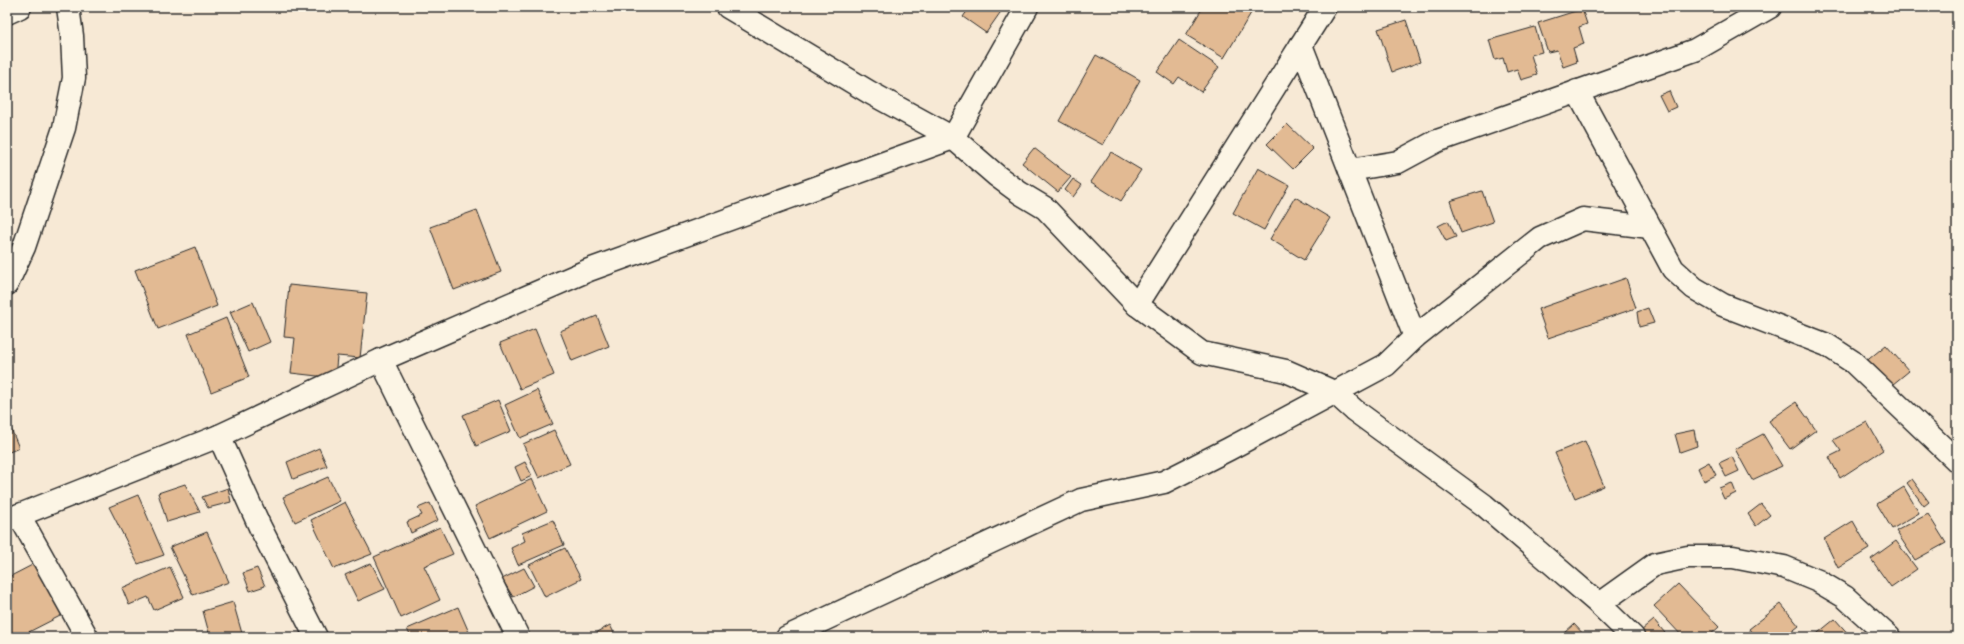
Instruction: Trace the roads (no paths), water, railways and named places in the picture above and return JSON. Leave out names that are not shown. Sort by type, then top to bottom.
[{"type":"street","points":[[7,13],[20,7]]},
{"type":"street","points":[[7,284],[24,246],[64,128],[74,78],[72,36],[68,7]]},
{"type":"street","points":[[728,7],[869,92],[953,138],[997,176],[1020,193],[1045,208],[1137,305],[1202,353],[1286,371],[1334,392],[1354,410],[1484,505],[1599,604],[1633,637]]},
{"type":"street","points":[[87,637],[13,518],[219,436],[381,360],[589,270],[953,138],[1027,7]]},
{"type":"street","points":[[1137,305],[1325,7]]},
{"type":"street","points":[[1350,170],[1398,162],[1437,141],[1695,50],[1770,7]]},
{"type":"street","points":[[1301,45],[1415,337]]},
{"type":"street","points":[[1577,91],[1673,269],[1694,288],[1723,305],[1827,345],[1853,362],[1957,461]]},
{"type":"street","points":[[795,636],[1081,500],[1164,482],[1386,365],[1415,337],[1540,238],[1583,218],[1650,227]]},
{"type":"street","points":[[381,360],[518,637]]},
{"type":"street","points":[[219,436],[260,527],[316,637]]},
{"type":"street","points":[[1599,604],[1655,564],[1688,557],[1733,557],[1784,567],[1818,581],[1845,597],[1889,637]]}]
